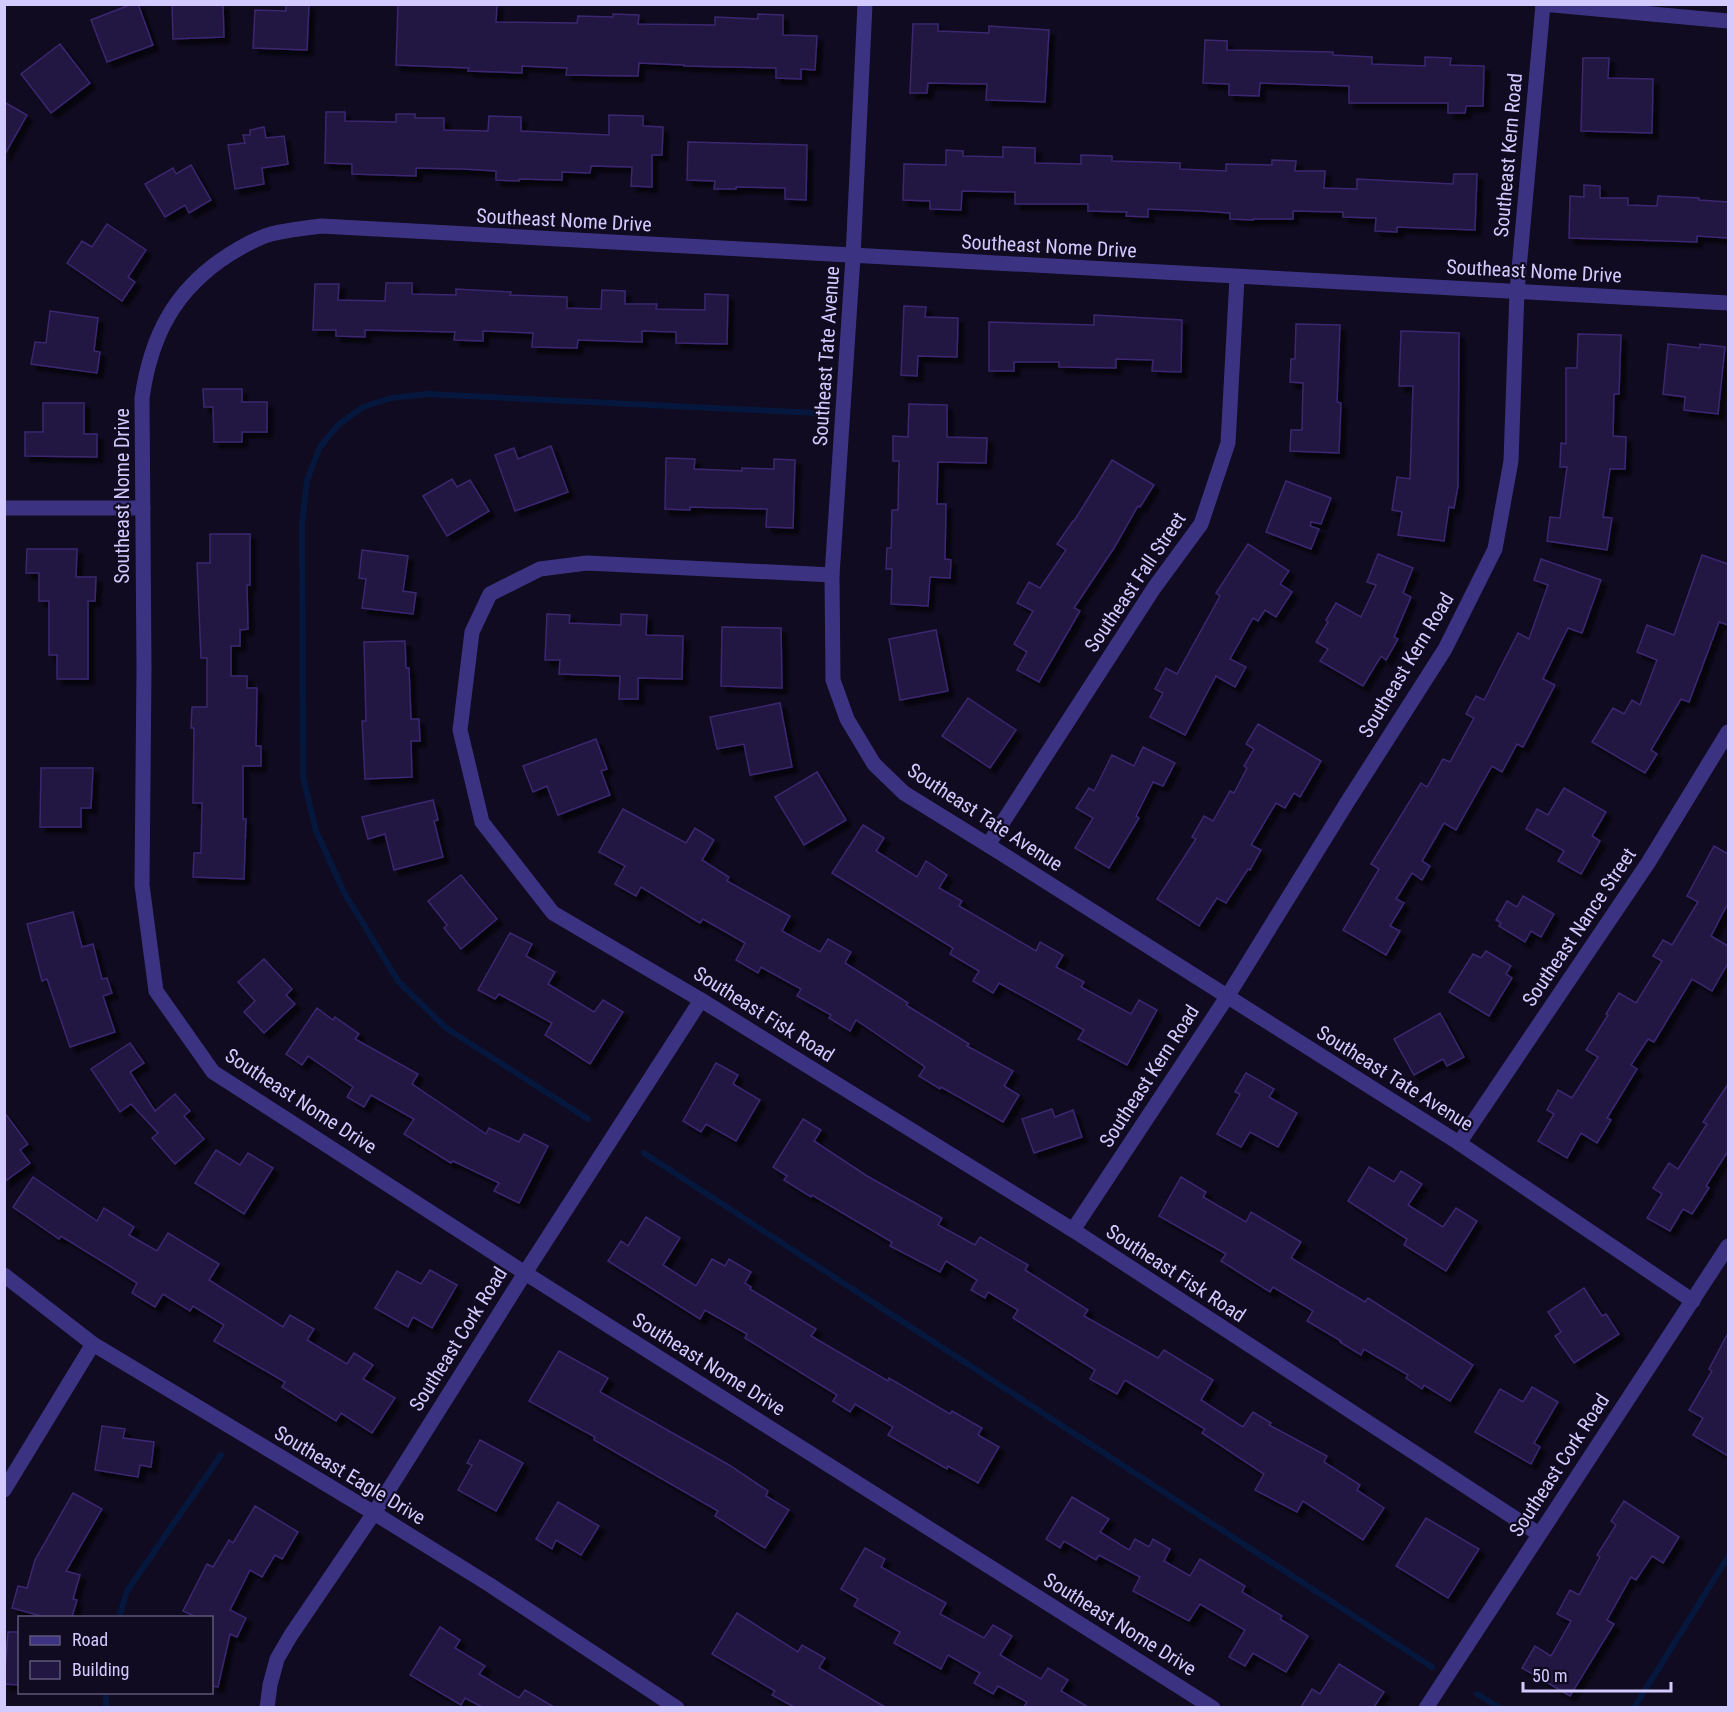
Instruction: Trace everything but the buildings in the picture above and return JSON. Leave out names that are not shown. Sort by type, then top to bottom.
[{"type":"street","name":"Southeast Tate Avenue","points":[[866,4],[854,257],[832,575],[833,680],[847,719],[874,764],[904,793],[1459,1143],[1693,1301]]},
{"type":"street","points":[[1542,4],[1728,21]]},
{"type":"street","name":"Southeast Kern Road","points":[[1073,1230],[1227,997],[1342,810],[1445,649],[1495,549],[1511,461],[1517,291],[1542,4]]},
{"type":"street","name":"Southeast Nome Drive","points":[[1213,1707],[525,1273],[213,1072],[156,991],[142,885],[142,398],[146,372],[154,345],[167,316],[194,281],[217,262],[244,245],[270,235],[321,226],[1237,278],[1728,303]]},
{"type":"street","name":"Southeast Fall Street","points":[[988,845],[1154,588],[1202,524],[1228,443],[1237,278]]},
{"type":"street","points":[[4,508],[143,508]]},
{"type":"street","name":"Southeast Fisk Road","points":[[832,575],[587,563],[540,569],[490,594],[472,632],[460,730],[482,822],[553,913],[701,999],[1073,1230],[1539,1534]]},
{"type":"street","name":"Southeast Nance Street","points":[[1459,1143],[1648,863],[1728,732]]},
{"type":"street","name":"Southeast Cork Road","points":[[267,1707],[277,1659],[291,1635],[374,1513],[701,999]]},
{"type":"street","name":"Southeast Cork Road","points":[[1426,1707],[1728,1246]]},
{"type":"street","name":"Southeast Eagle Drive","points":[[4,1275],[93,1344],[490,1585],[677,1707]]},
{"type":"street","points":[[4,1490],[93,1344]]},
{"type":"waterway","points":[[588,1119],[446,1028],[398,981],[345,894],[316,831],[303,777],[302,524],[307,480],[320,447],[338,425],[363,407],[391,398],[427,394],[816,413]]},
{"type":"waterway","points":[[644,1153],[1432,1667]]},
{"type":"waterway","points":[[120,1616],[127,1591],[221,1455]]},
{"type":"waterway","points":[[1634,1708],[1728,1557]]},
{"type":"waterway","points":[[106,1694],[106,1708]]},
{"type":"waterway","points":[[1477,1694],[1500,1708]]}]
